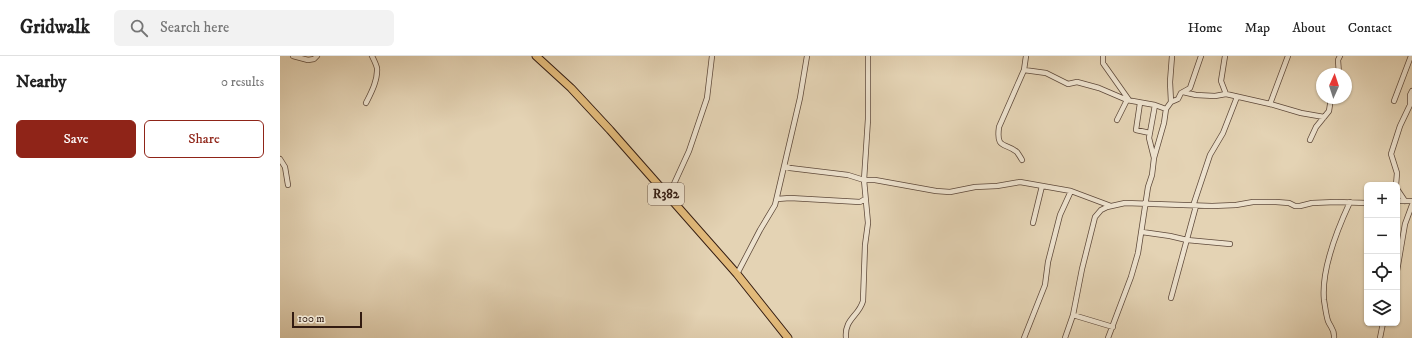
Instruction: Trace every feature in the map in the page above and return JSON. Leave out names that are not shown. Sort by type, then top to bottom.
[{"type":"main road","name":"R382","points":[[536,56],[571,88],[610,130],[737,274],[788,338]]},
{"type":"street","points":[[293,56],[308,60],[314,59],[317,56]]},
{"type":"street","points":[[366,103],[371,94],[376,76],[376,66],[372,56]]},
{"type":"street","points":[[668,197],[689,151],[707,98],[712,56]]},
{"type":"street","points":[[737,274],[760,230],[772,211],[777,199],[800,98],[807,56]]},
{"type":"street","points":[[846,338],[848,322],[863,301],[865,245],[868,223],[864,180],[868,119],[868,56]]},
{"type":"street","points":[[1022,160],[1016,152],[1002,145],[999,140],[999,127],[1024,70],[1026,56]]},
{"type":"street","points":[[1103,56],[1105,66],[1129,101]]},
{"type":"street","points":[[1171,102],[1170,82],[1172,56]]},
{"type":"street","points":[[1108,338],[1124,292],[1131,277],[1142,232],[1145,203],[1152,176],[1154,158],[1164,123],[1166,109],[1171,102],[1178,99],[1183,92],[1190,88],[1201,56]]},
{"type":"street","points":[[1225,56],[1221,81],[1226,94]]},
{"type":"street","points":[[1270,104],[1288,56]]},
{"type":"street","points":[[1339,68],[1338,60],[1340,56]]},
{"type":"street","points":[[1394,101],[1411,56]]},
{"type":"street","points":[[1024,70],[1046,73],[1068,84],[1078,82],[1099,88],[1129,101],[1155,105],[1166,109]]},
{"type":"street","points":[[1396,182],[1397,173],[1391,154],[1400,126],[1410,105],[1410,95],[1412,91]]},
{"type":"street","points":[[1183,92],[1196,95],[1215,96],[1226,94],[1301,113],[1324,117]]},
{"type":"street","points":[[1171,298],[1187,240],[1194,206],[1210,155],[1223,133],[1237,97]]},
{"type":"street","points":[[1118,120],[1129,101]]},
{"type":"street","points":[[1140,103],[1136,130],[1150,133]]},
{"type":"street","points":[[1310,140],[1329,111],[1330,104]]},
{"type":"street","points":[[1154,158],[1149,140],[1155,105]]},
{"type":"street","points":[[280,159],[286,167],[288,184]]},
{"type":"street","points":[[784,166],[848,175],[864,180],[875,180],[936,191],[950,192],[975,187],[997,186],[1020,182],[1071,191],[1113,206]]},
{"type":"street","points":[[1033,223],[1042,186]]},
{"type":"street","points":[[1024,338],[1045,285],[1048,262],[1060,215],[1071,191]]},
{"type":"street","points":[[1400,194],[1405,201]]},
{"type":"street","points":[[777,199],[790,198],[860,202],[865,199]]},
{"type":"street","points":[[1400,202],[1412,201]]},
{"type":"street","points":[[1065,338],[1073,314],[1095,217],[1101,210],[1107,207],[1126,203],[1194,206],[1281,202],[1300,206],[1350,202],[1364,203]]},
{"type":"street","points":[[1334,338],[1334,330],[1328,320],[1325,303],[1324,279],[1327,262],[1350,202]]},
{"type":"street","points":[[1400,254],[1405,224],[1412,205]]},
{"type":"street","points":[[1142,232],[1187,240],[1230,244]]},
{"type":"street","points":[[1073,314],[1112,327]]},
{"type":"street","points":[[1380,338],[1382,326]]}]
